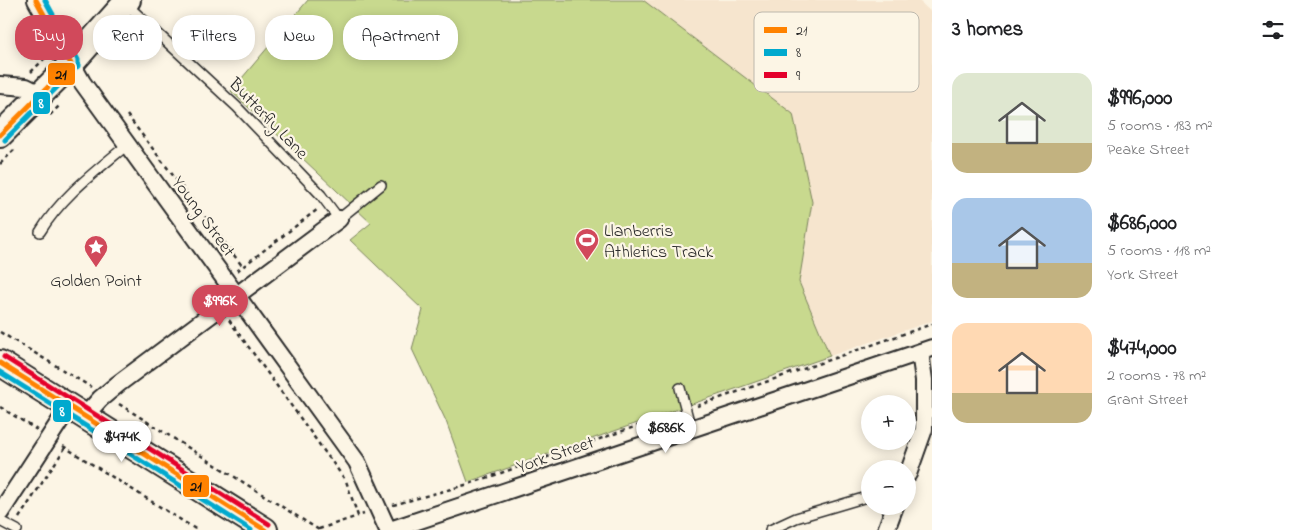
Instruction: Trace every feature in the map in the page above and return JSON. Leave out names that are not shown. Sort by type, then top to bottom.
[{"type":"main road","points":[[0,135],[71,64],[127,2]]},
{"type":"main road","points":[[0,364],[265,530]]},
{"type":"street","name":"Young Street","points":[[36,0],[71,64],[127,145],[357,462],[389,530]]},
{"type":"street","points":[[0,85],[26,87],[40,94]]},
{"type":"street","points":[[0,513],[76,412],[104,395],[339,219]]},
{"type":"street","points":[[916,460],[927,440],[924,388],[926,350]]},
{"type":"street","name":"York Street","points":[[389,530],[926,350]]},
{"type":"street","points":[[886,530],[892,515]]},
{"type":"lane","name":"Butterfly Lane","points":[[127,2],[221,91],[327,202],[339,219]]},
{"type":"lane","points":[[40,232],[56,208],[127,145]]},
{"type":"lane","points":[[339,219],[381,185]]},
{"type":"lane","points":[[680,388],[691,429]]},
{"type":"lane","points":[[770,530],[796,518],[861,499]]},
{"type":"lane","points":[[0,521],[15,529]]},
{"type":"path","points":[[123,110],[242,267]]},
{"type":"path","points":[[225,279],[327,202]]},
{"type":"path","points":[[220,308],[346,482],[358,516]]},
{"type":"path","points":[[0,332],[318,530],[379,509],[470,484],[932,324]]},
{"type":"path","points":[[0,407],[36,430]]},
{"type":"path","points":[[15,529],[65,448],[197,530]]},
{"type":"shaded area","points":[[643,0],[918,0],[932,13],[932,321],[830,356],[799,282],[812,202]]},
{"type":"green space","name":"Llanberris Athletics Track","points":[[308,0],[643,0],[754,84],[754,92],[764,92],[793,114],[812,202],[799,282],[830,356],[468,482],[446,421],[412,349],[423,310],[350,240],[371,223],[231,91],[265,51],[265,60],[333,60],[333,15],[295,15]]},
{"type":"transit line","name":"21","points":[[0,135],[71,64],[36,0]]},
{"type":"transit line","name":"8","points":[[5,140],[78,66],[78,60],[45,0]]},
{"type":"transit line","name":"9","points":[[4,357],[269,524]]},
{"type":"transit line","name":"21","points":[[0,363],[265,530]]},
{"type":"transit line","name":"8","points":[[0,372],[251,530]]},
{"type":"place","name":"Llanberris Athletics Track","points":[[587,261]]},
{"type":"place","name":"Golden Point","points":[[96,268]]}]
